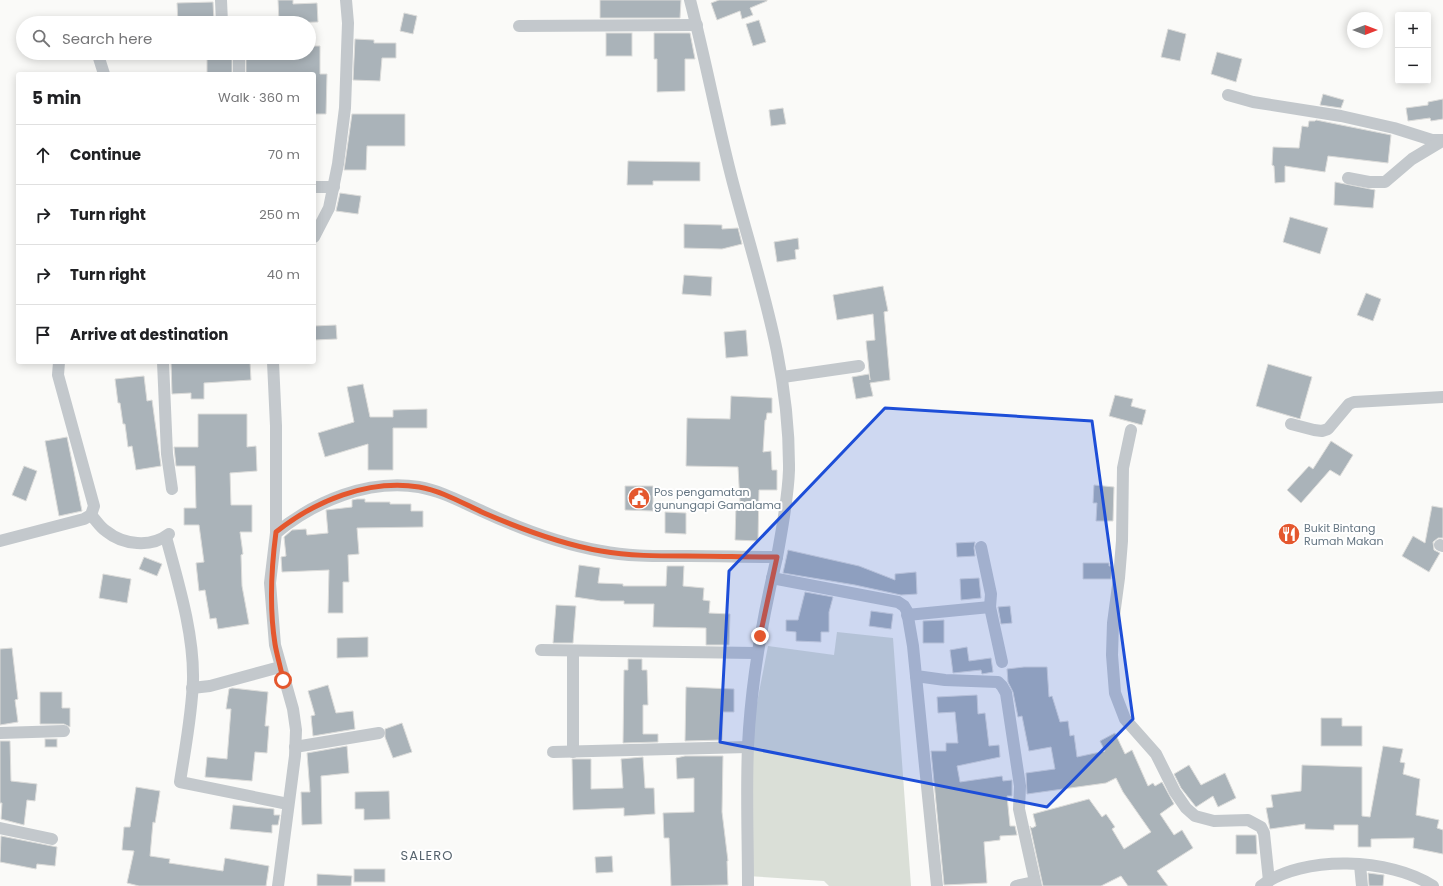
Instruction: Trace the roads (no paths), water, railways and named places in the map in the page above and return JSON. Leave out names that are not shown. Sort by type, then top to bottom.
[{"type":"street","points":[[221,0],[222,16]]},
{"type":"street","points":[[316,232],[329,208],[334,187],[345,108],[348,23],[346,0]]},
{"type":"street","points":[[690,0],[697,25],[722,141],[766,300],[783,377],[788,442],[789,472],[784,520],[756,652],[748,747],[748,886]]},
{"type":"street","points":[[519,26],[697,25]]},
{"type":"street","points":[[99,60],[103,72]]},
{"type":"street","points":[[239,60],[239,72]]},
{"type":"street","points":[[1228,95],[1253,102],[1341,116],[1410,132],[1432,140],[1442,140]]},
{"type":"street","points":[[1348,178],[1369,182],[1385,182],[1412,159],[1442,140]]},
{"type":"street","points":[[316,186],[334,187]]},
{"type":"street","points":[[0,542],[84,519],[91,515],[94,506],[58,375],[59,364]]},
{"type":"street","points":[[163,364],[167,454],[172,489]]},
{"type":"street","points":[[273,364],[276,532],[270,583],[275,645],[293,709],[296,730],[278,886]]},
{"type":"street","points":[[783,377],[859,366]]},
{"type":"street","points":[[1291,424],[1322,430],[1328,429],[1349,404],[1354,402],[1443,397]]},
{"type":"street","points":[[1132,430],[1123,468],[1122,541],[1113,623],[1112,655],[1115,693],[1125,719],[1156,754],[1175,792],[1186,808],[1195,816],[1214,821],[1248,820],[1261,827],[1264,833],[1265,883],[1300,868],[1360,865],[1390,868],[1419,877],[1433,886]]},
{"type":"street","points":[[276,532],[290,521],[354,490],[382,486],[400,486],[419,487],[442,494],[484,513],[554,539],[601,551],[639,556],[777,557]]},
{"type":"street","points":[[91,515],[106,531],[127,542],[154,541],[168,535],[181,593],[189,640],[193,680],[180,782],[288,804]]},
{"type":"street","points":[[981,547],[991,594],[990,607],[1002,662]]},
{"type":"street","points":[[772,578],[898,602],[904,606],[913,646],[937,886]]},
{"type":"street","points":[[907,615],[990,607]]},
{"type":"street","points":[[541,650],[756,652]]},
{"type":"street","points":[[573,651],[573,752]]},
{"type":"street","points":[[192,688],[210,686],[280,667]]},
{"type":"street","points":[[916,676],[945,680],[998,682],[1006,693],[1020,786],[1019,809],[1035,884],[1016,886]]},
{"type":"street","points":[[0,732],[64,732]]},
{"type":"street","points":[[295,747],[379,733]]},
{"type":"street","points":[[553,752],[748,747]]},
{"type":"street","points":[[0,828],[52,839]]},
{"type":"street","points":[[1360,865],[1362,886]]},
{"type":"place","name":"Pos pengamatan gunungapi Gamalama","points":[[639,498]]},
{"type":"place","name":"Bukit Bintang Rumah Makan","points":[[1289,534]]},
{"type":"district","name":"SALERO","points":[[427,855]]}]
